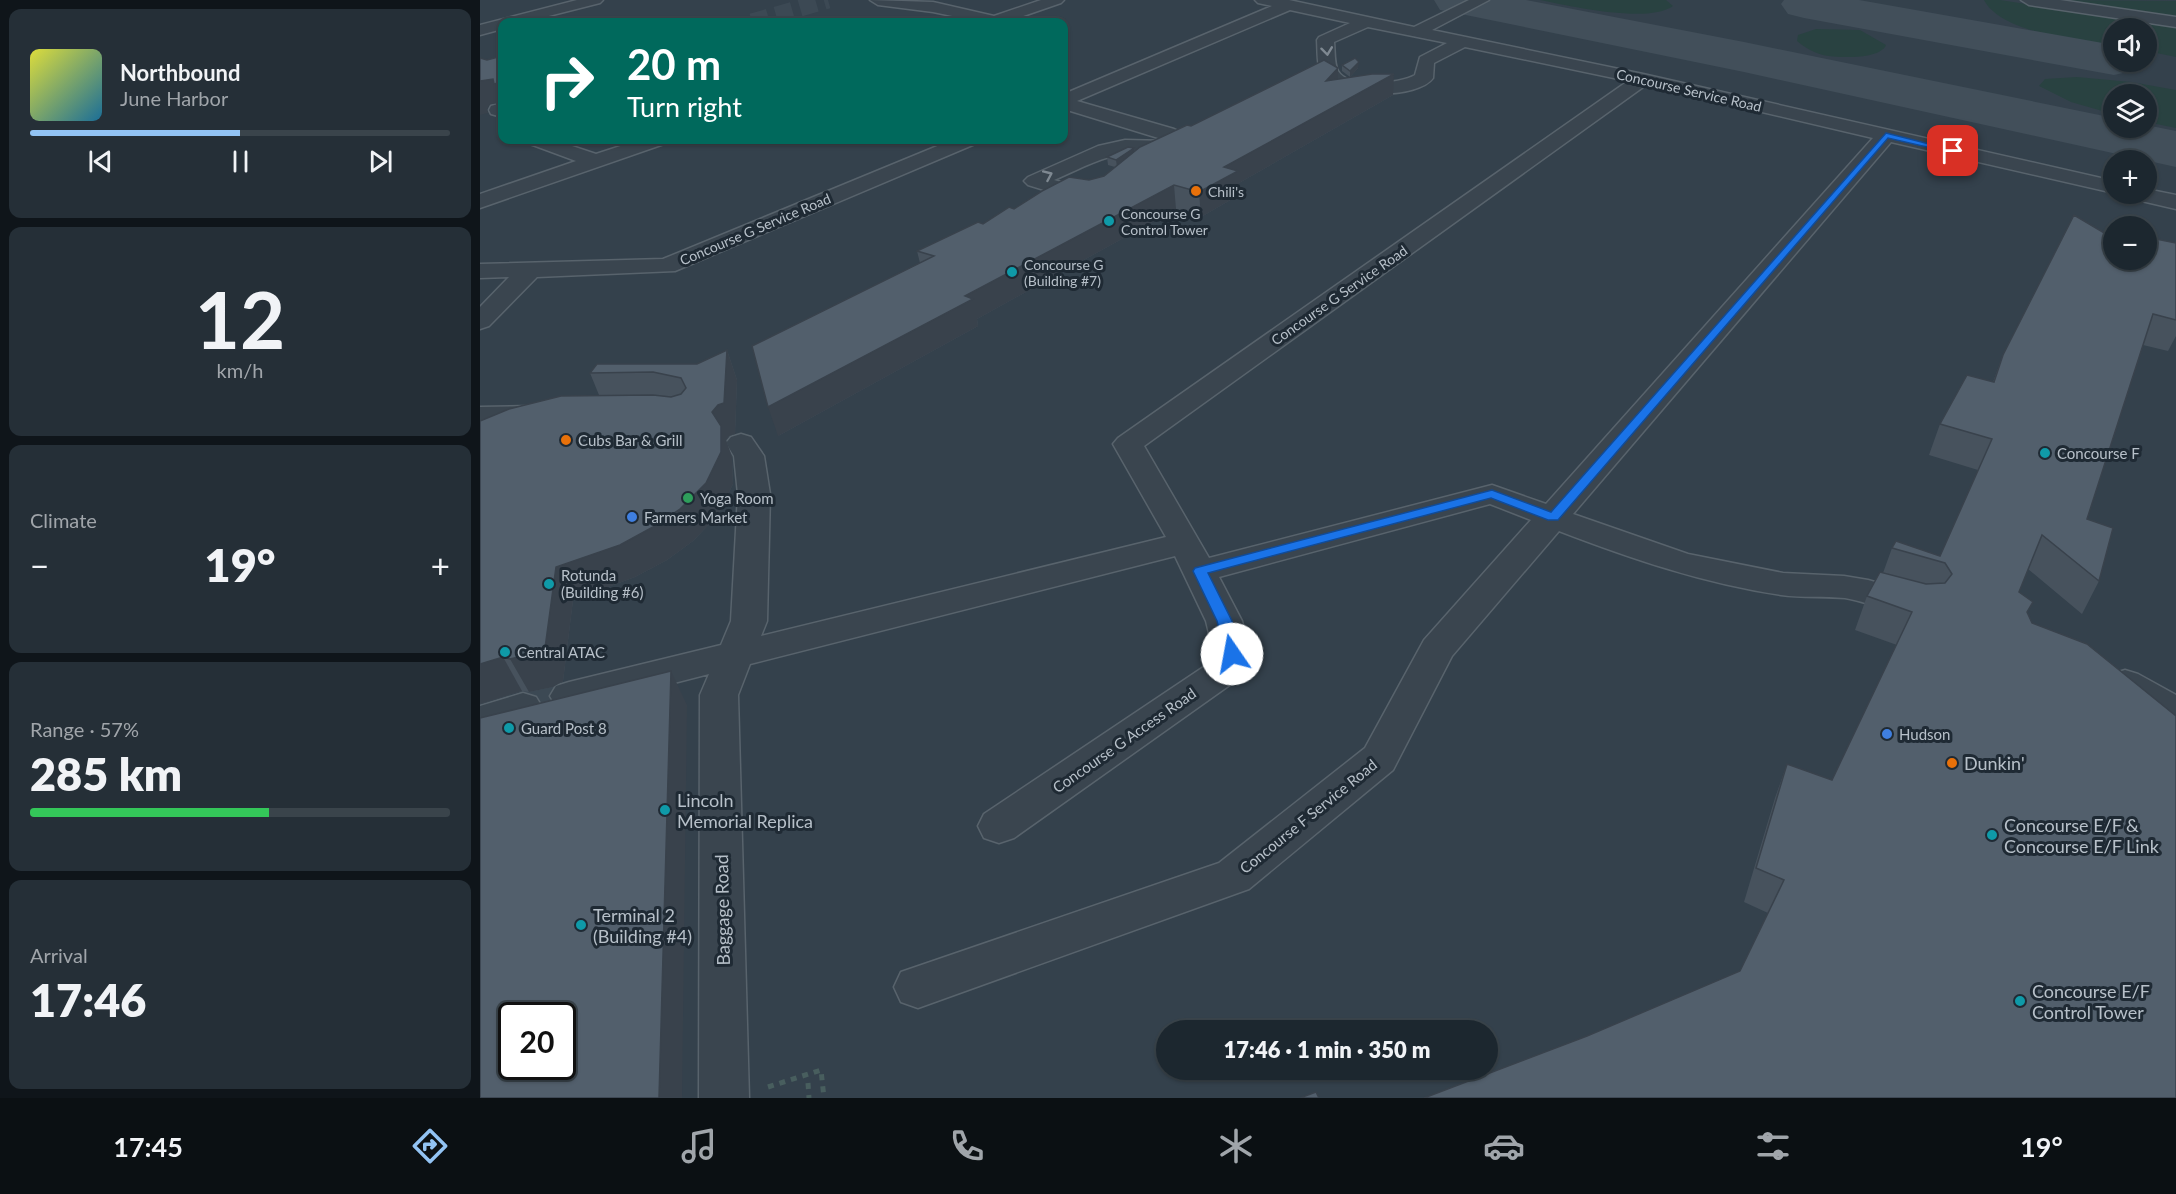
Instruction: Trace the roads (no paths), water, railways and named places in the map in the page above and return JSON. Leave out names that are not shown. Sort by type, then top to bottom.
[{"type":"lane","points":[[526,18],[595,0]]},
{"type":"lane","points":[[1004,18],[1056,0]]},
{"type":"lane","name":"Concourse Service Road","points":[[1263,0],[1643,79],[2103,184]]},
{"type":"lane","points":[[1418,31],[1481,0]]},
{"type":"lane","points":[[2029,0],[2176,22]]},
{"type":"lane","points":[[883,1],[933,7],[977,18]]},
{"type":"lane","points":[[1068,99],[1288,5]]},
{"type":"lane","points":[[1368,21],[1325,40],[1329,70],[1334,78],[1349,84],[1372,88],[1407,86],[1424,78],[1426,61],[1464,40]]},
{"type":"lane","points":[[480,30],[498,25]]},
{"type":"lane","name":"Concourse G Service Road","points":[[1192,557],[1128,444],[1643,79]]},
{"type":"lane","points":[[1068,102],[1180,139],[1180,142],[1135,164]]},
{"type":"lane","name":"Concourse F Service Road","points":[[918,987],[1234,876],[1379,759],[1437,649],[1886,135]]},
{"type":"lane","points":[[548,144],[596,161]]},
{"type":"lane","points":[[480,201],[645,144]]},
{"type":"lane","name":"Concourse G Service Road","points":[[480,271],[667,266],[959,144]]},
{"type":"lane","points":[[1112,183],[1094,194],[1083,196],[1035,181],[1105,150],[1125,146],[1169,148]]},
{"type":"lane","points":[[2157,198],[2176,202]]},
{"type":"lane","points":[[480,321],[531,269]]},
{"type":"lane","points":[[480,416],[560,415]]},
{"type":"lane","name":"Baggage Road","points":[[741,443],[749,456],[754,494],[749,621],[719,701],[741,1095]]},
{"type":"lane","points":[[570,696],[736,654],[1492,494],[1683,564],[1783,584],[1844,587],[1868,591],[1919,606]]},
{"type":"lane","name":"Concourse G Access Road","points":[[999,826],[1221,673],[1232,654],[1224,621],[1192,557]]},
{"type":"lane","points":[[2093,669],[2132,686],[2176,713]]},
{"type":"lane","points":[[480,720],[523,707]]},
{"type":"tunnel","points":[[766,18],[828,0]]},
{"type":"tunnel","points":[[523,707],[569,696]]},
{"type":"place","name":"Chili's","points":[[1196,191]]},
{"type":"place","name":"Concourse G Control Tower","points":[[1109,221]]},
{"type":"place","name":"Concourse G (Building #7)","points":[[1012,272]]},
{"type":"place","name":"Cubs Bar & Grill","points":[[566,440]]},
{"type":"place","name":"Concourse F","points":[[2045,453]]},
{"type":"place","name":"Yoga Room","points":[[688,498]]},
{"type":"place","name":"Farmers Market","points":[[632,517]]},
{"type":"place","name":"Rotunda (Building #6)","points":[[549,584]]},
{"type":"place","name":"Central ATAC","points":[[505,652]]},
{"type":"place","name":"Guard Post 8","points":[[509,728]]},
{"type":"place","name":"Hudson","points":[[1887,734]]},
{"type":"place","name":"Dunkin'","points":[[1952,763]]},
{"type":"place","name":"Lincoln Memorial Replica","points":[[665,810]]},
{"type":"place","name":"Concourse E/F & Concourse E/F Link","points":[[1992,835]]},
{"type":"place","name":"Terminal 2 (Building #4)","points":[[581,925]]},
{"type":"place","name":"Concourse E/F Control Tower","points":[[2020,1001]]}]
